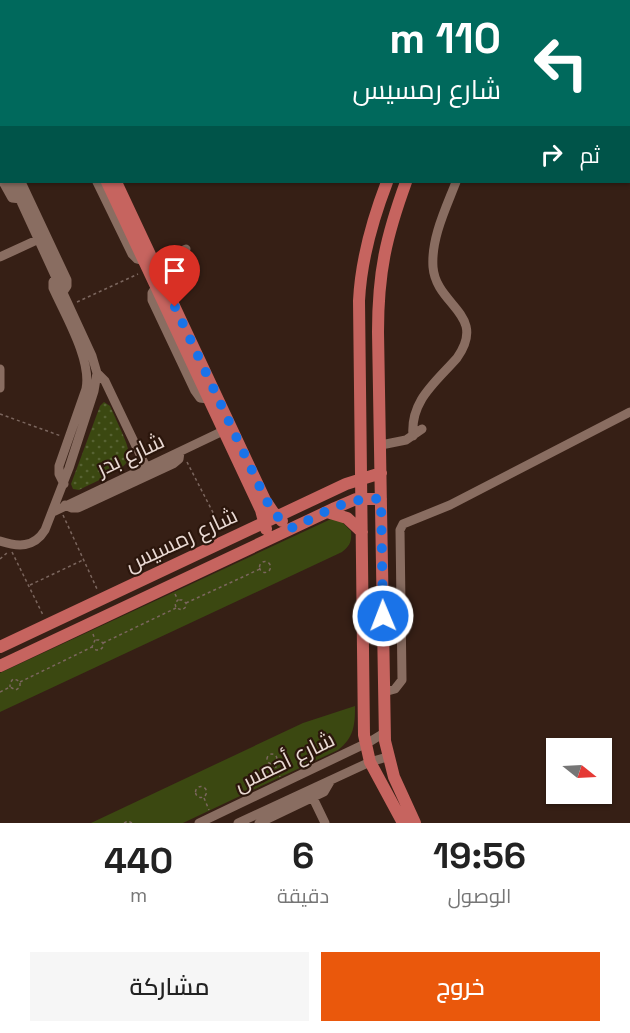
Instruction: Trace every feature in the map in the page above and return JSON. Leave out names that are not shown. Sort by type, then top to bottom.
[{"type":"main road","points":[[106,183],[266,500],[278,517],[293,528]]},
{"type":"main road","points":[[116,183],[156,287],[261,510],[265,523],[266,541]]},
{"type":"main road","points":[[387,183],[367,240],[360,286],[365,744],[370,762],[403,823]]},
{"type":"main road","points":[[406,183],[389,230],[379,280],[378,332],[384,733],[387,757],[415,823]]},
{"type":"main road","name":"شارع رمسيس","points":[[0,647],[345,484],[381,473]]},
{"type":"main road","name":"شارع رمسيس","points":[[0,666],[349,502],[381,499]]},
{"type":"main road","points":[[327,512],[347,518],[362,532]]},
{"type":"street","points":[[4,183],[10,196],[21,199]]},
{"type":"street","points":[[0,541],[19,546],[34,542],[42,535],[59,508],[64,484],[94,391],[93,370],[70,306],[13,183]]},
{"type":"street","points":[[21,183],[67,280],[67,286],[63,292]]},
{"type":"street","points":[[97,183],[132,254],[137,259],[148,266],[186,249]]},
{"type":"street","points":[[413,436],[414,416],[422,397],[457,358],[465,344],[466,328],[462,315],[439,290],[433,267],[434,248],[440,225],[456,183]]},
{"type":"street","points":[[0,257],[39,239]]},
{"type":"street","points":[[57,277],[53,282],[53,288],[93,370],[105,381],[146,467]]},
{"type":"street","points":[[0,369],[0,388]]},
{"type":"street","points":[[64,484],[59,474],[59,466],[93,370]]},
{"type":"street","points":[[384,692],[396,689],[402,680],[400,530],[403,524],[450,505],[630,412]]},
{"type":"street","points":[[381,445],[398,443],[422,429]]},
{"type":"street","name":"شارع بدر","points":[[59,508],[223,431]]},
{"type":"street","points":[[59,508],[78,508],[173,464],[181,451]]},
{"type":"street","name":"شارع أحمس","points":[[199,823],[384,733]]},
{"type":"street","name":"شارع أحمس","points":[[238,823],[370,762],[387,757]]},
{"type":"street","points":[[259,823],[313,798],[326,790],[332,780]]},
{"type":"street","points":[[313,798],[325,823]]},
{"type":"path","points":[[70,306],[148,266]]},
{"type":"path","points":[[0,414],[69,438]]},
{"type":"path","points":[[181,451],[227,541]]},
{"type":"path","points":[[59,508],[101,599]]},
{"type":"path","points":[[0,559],[11,549],[43,616]]},
{"type":"path","points":[[29,585],[83,560]]},
{"type":"path","points":[[93,647],[100,650],[103,643],[176,608],[182,610],[186,607],[186,603],[260,569]]},
{"type":"path","points":[[176,608],[175,603],[178,600],[186,603]]},
{"type":"path","points":[[93,647],[92,643],[95,640],[103,643]]},
{"type":"path","points":[[10,687],[14,690],[18,689],[20,682],[93,647]]},
{"type":"path","points":[[10,687],[13,679],[20,682]]},
{"type":"path","points":[[0,692],[10,687]]},
{"type":"path","points":[[274,764],[282,784]]},
{"type":"path","points":[[203,797],[212,817]]},
{"type":"path","points":[[124,823],[128,821],[132,823]]},
{"type":"green space","points":[[104,402],[110,406],[126,441],[129,452],[128,460],[114,473],[79,490],[73,489],[71,484],[100,406]]},
{"type":"green space","points":[[331,519],[341,521],[351,531],[350,543],[342,552],[0,712],[0,673]]},
{"type":"green space","points":[[355,706],[352,731],[347,741],[338,750],[183,823],[91,823],[303,723]]},
{"type":"route","points":[[175,307],[266,500],[278,517],[293,528],[356,499],[381,499],[383,616]]}]
